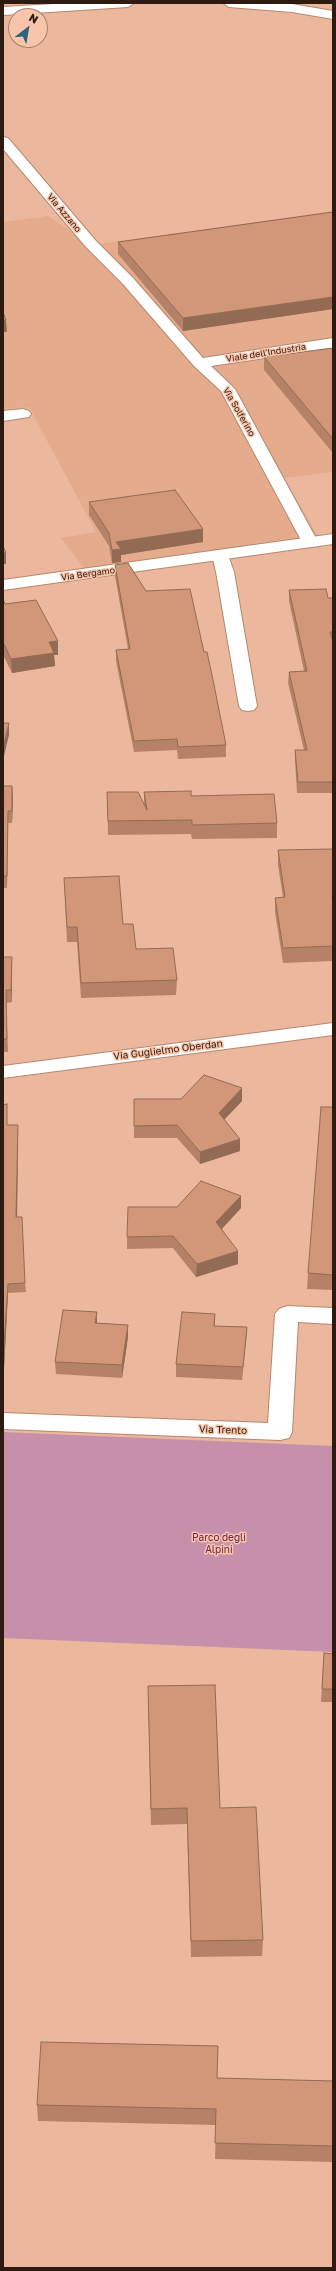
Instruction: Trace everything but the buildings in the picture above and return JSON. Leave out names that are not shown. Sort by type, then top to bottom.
[{"type":"main road","points":[[3,11],[128,3]]},
{"type":"main road","points":[[228,3],[292,8],[333,15]]},
{"type":"main road","name":"Via Azzano","points":[[3,141],[91,244],[128,281]]},
{"type":"main road","name":"Via Solferino","points":[[128,281],[199,364],[227,389],[310,542]]},
{"type":"main road","name":"Viale dell'Industria","points":[[199,364],[333,343]]},
{"type":"main road","points":[[3,416],[23,414]]},
{"type":"main road","name":"Via Bergamo","points":[[3,584],[220,556],[333,539]]},
{"type":"main road","points":[[220,556],[225,572],[248,706]]},
{"type":"main road","name":"Via Guglielmo Oberdan","points":[[3,1072],[333,1029]]},
{"type":"main road","name":"Via Trento","points":[[3,1421],[280,1432],[288,1314],[333,1316]]},
{"type":"shaded area","points":[[333,211],[333,472],[284,478],[322,543],[87,572],[61,538],[96,532],[29,407],[3,410],[3,222],[48,216],[91,245]]},
{"type":"green space","name":"Parco degli Alpini","points":[[3,1432],[333,1446],[333,1652],[3,1638]]}]
